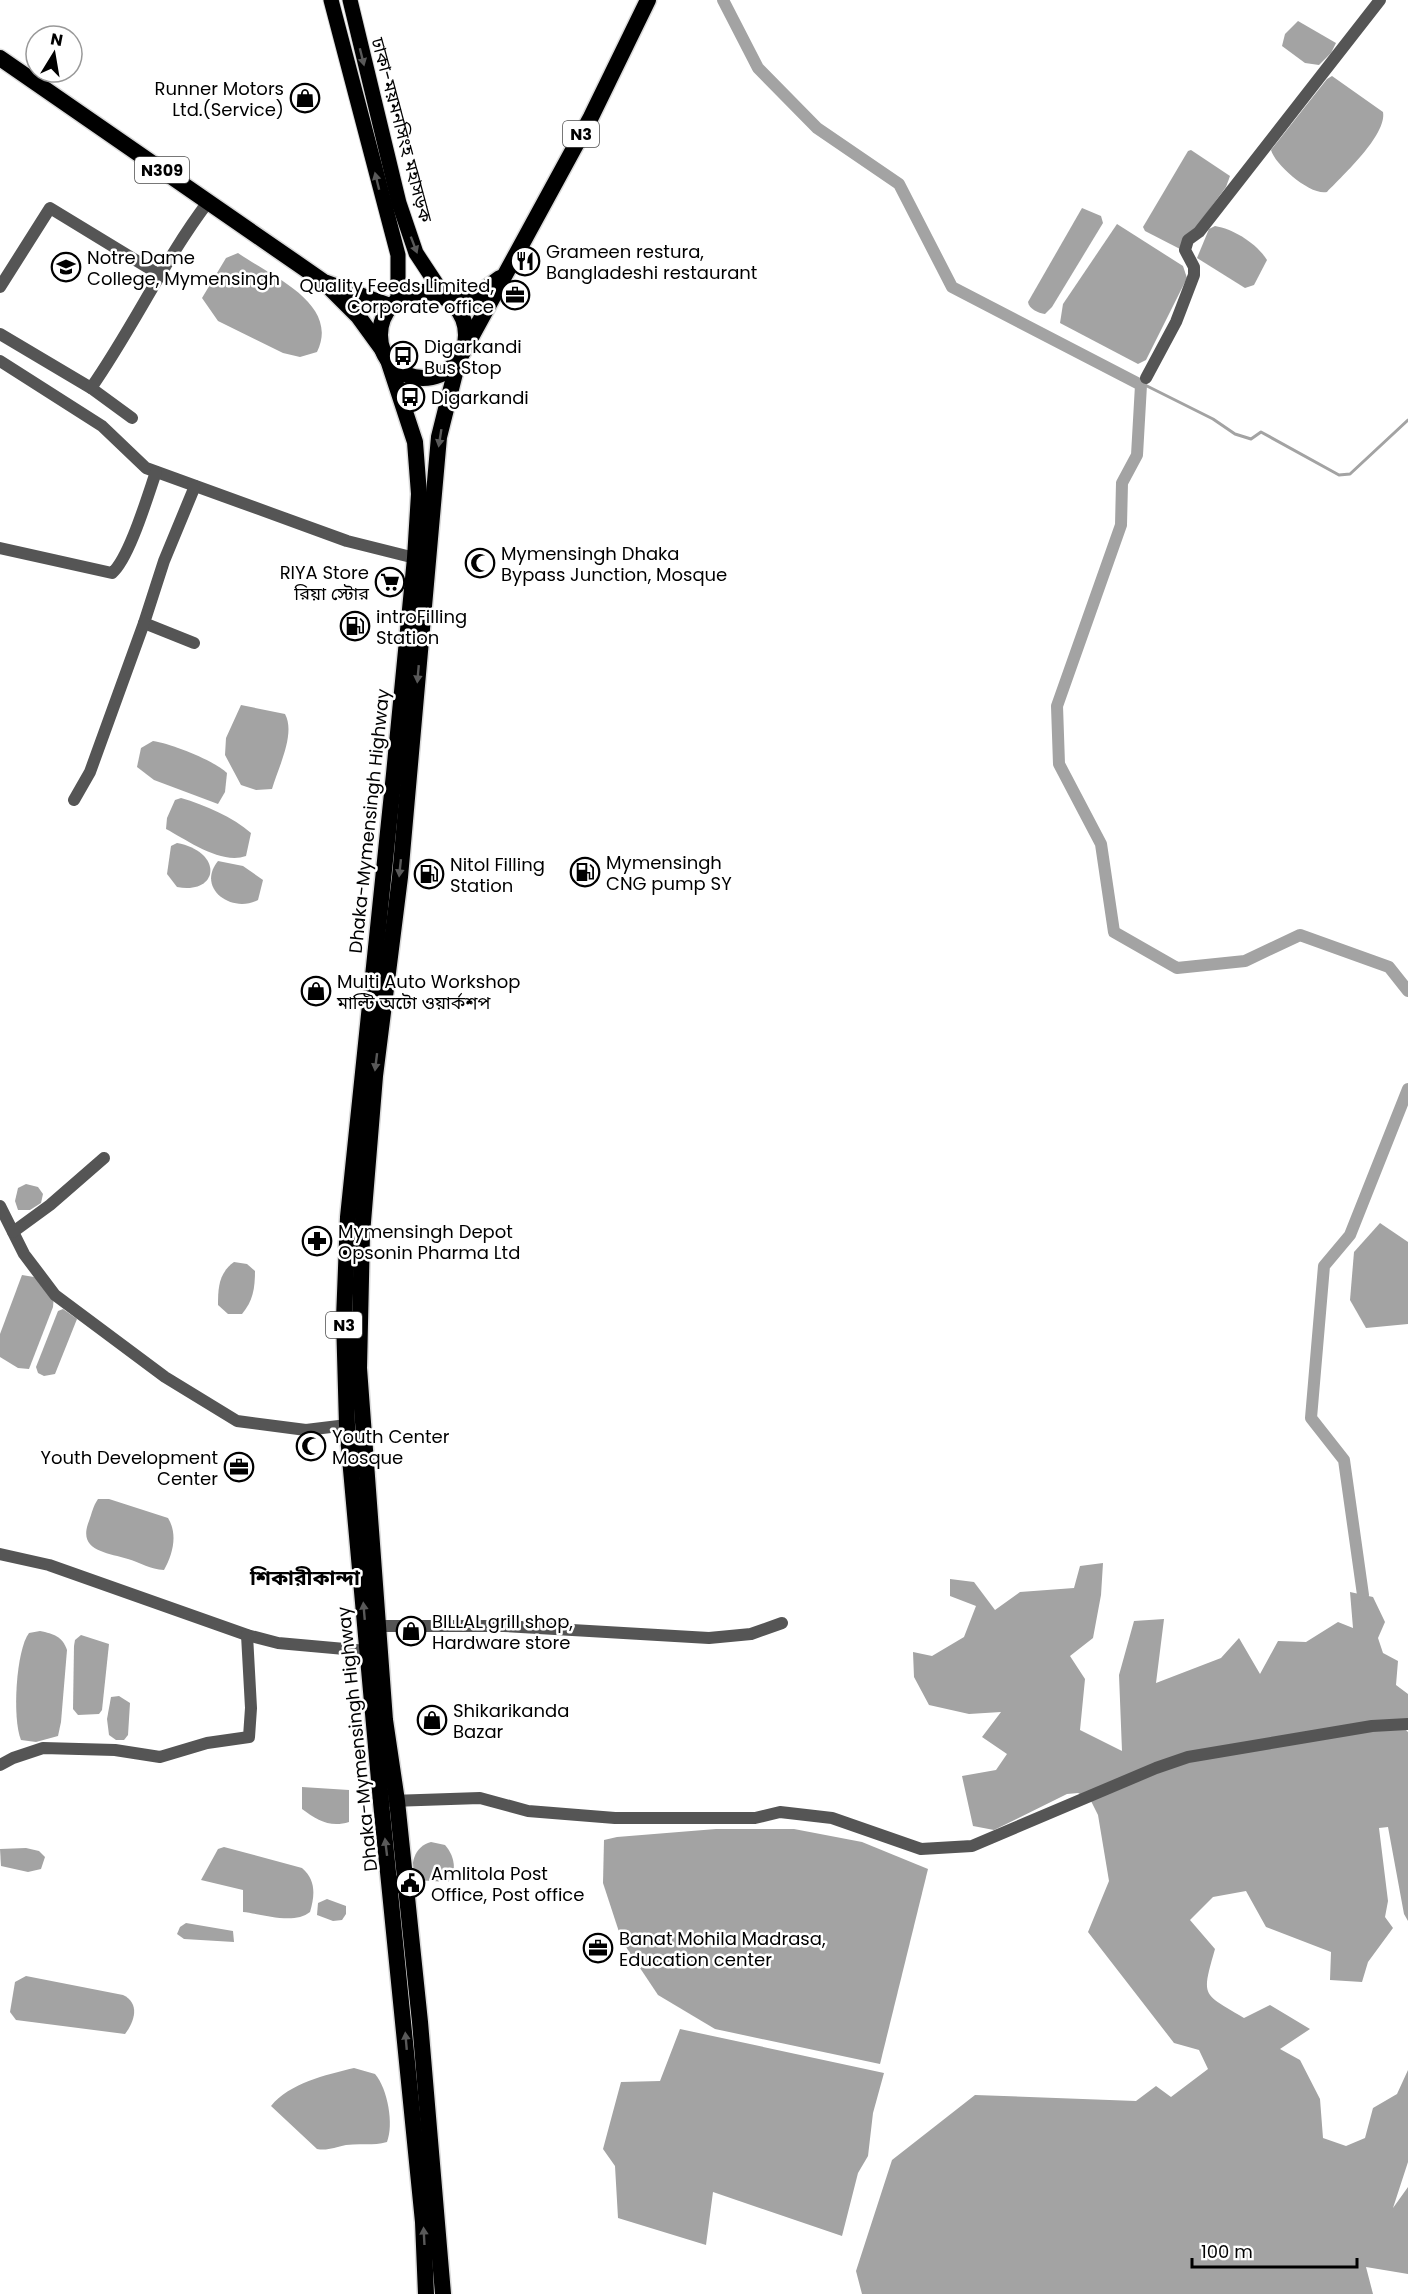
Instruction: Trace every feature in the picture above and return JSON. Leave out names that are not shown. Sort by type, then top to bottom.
[{"type":"highway","name":"N3","points":[[460,357],[591,117],[648,0]]},
{"type":"highway","name":"N309","points":[[0,58],[324,282],[358,316],[385,355]]},
{"type":"highway","name":"N3","points":[[448,299],[475,296],[484,291],[510,267]]},
{"type":"highway","name":"N309","points":[[324,282],[394,303]]},
{"type":"highway","name":"N3","points":[[385,355],[381,326],[394,303],[417,292],[436,293],[448,299],[464,319],[466,342],[460,357]]},
{"type":"highway","points":[[385,355],[397,369],[423,378],[442,373],[460,357]]},
{"type":"highway","name":"Dhaka-Mymensingh Highway","points":[[385,355],[415,442],[418,494],[415,558],[348,1217],[344,1319],[347,1425],[367,1651],[420,2022],[443,2294]]},
{"type":"highway","name":"Dhaka-Mymensingh Highway","points":[[426,2294],[422,2210],[389,1801],[359,1380],[362,1234],[375,1076],[401,865],[439,437],[460,357]]},
{"type":"main road","name":"ঢাকা-ময়মনসিংহ মহাসড়ক","points":[[331,0],[398,255],[394,303]]},
{"type":"main road","name":"ঢাকা-ময়মনসিংহ মহাসড়ক","points":[[350,0],[399,203],[416,253],[448,299]]},
{"type":"street","points":[[1146,378],[1176,322],[1194,275],[1194,267],[1185,250],[1188,240],[1199,232],[1380,0]]},
{"type":"street","points":[[91,388],[114,356],[160,275],[208,202]]},
{"type":"street","points":[[0,287],[50,208],[160,275]]},
{"type":"street","points":[[0,334],[91,388],[132,418]]},
{"type":"street","points":[[0,361],[102,426],[146,468],[347,541],[415,558]]},
{"type":"street","points":[[0,548],[112,573],[121,561],[156,472]]},
{"type":"street","points":[[74,801],[90,772],[164,561],[195,486]]},
{"type":"street","points":[[144,623],[194,642]]},
{"type":"street","points":[[13,1232],[50,1205],[104,1158]]},
{"type":"street","points":[[0,1206],[24,1254],[55,1295],[165,1377],[237,1421],[306,1430],[347,1425]]},
{"type":"street","points":[[0,1554],[49,1565],[248,1635],[278,1643],[367,1651]]},
{"type":"street","points":[[378,1626],[492,1626],[709,1638],[751,1634],[782,1623]]},
{"type":"street","points":[[0,1766],[13,1758],[44,1748],[115,1750],[160,1757],[207,1743],[249,1737],[251,1708],[248,1635]]},
{"type":"street","points":[[389,1801],[480,1798],[528,1811],[615,1818],[755,1818],[780,1812],[832,1818],[921,1849],[972,1846],[1188,1757],[1372,1726],[1408,1724]]},
{"type":"shaded area","points":[[1298,21],[1336,43],[1331,53],[1319,65],[1305,63],[1282,46],[1285,34]]},
{"type":"shaded area","points":[[1332,76],[1383,112],[1378,132],[1371,143],[1327,192],[1320,192],[1294,178],[1279,163],[1271,150],[1327,79]]},
{"type":"shaded area","points":[[1191,150],[1230,176],[1226,187],[1180,249],[1145,231],[1143,227],[1188,151]]},
{"type":"shaded area","points":[[1082,208],[1101,216],[1103,223],[1052,307],[1045,314],[1037,312],[1030,307],[1028,302]]},
{"type":"shaded area","points":[[1117,224],[1183,266],[1187,278],[1146,360],[1138,364],[1060,323],[1063,304]]},
{"type":"shaded area","points":[[1215,226],[1230,230],[1244,238],[1267,260],[1254,285],[1245,288],[1197,258],[1209,229]]},
{"type":"shaded area","points":[[238,253],[283,281],[311,305],[319,319],[322,335],[317,352],[300,357],[283,353],[218,321],[202,298],[226,258]]},
{"type":"shaded area","points":[[241,705],[285,714],[288,722],[287,741],[272,789],[256,790],[241,785],[225,755],[226,738]]},
{"type":"shaded area","points":[[153,741],[192,753],[227,773],[225,792],[218,804],[154,780],[137,767],[141,748]]},
{"type":"shaded area","points":[[181,798],[218,812],[251,833],[246,856],[236,858],[215,854],[166,829],[167,818],[175,800]]},
{"type":"shaded area","points":[[177,843],[192,848],[203,855],[209,863],[208,879],[201,885],[191,888],[177,887],[167,874],[171,846]]},
{"type":"shaded area","points":[[218,861],[243,866],[263,880],[258,900],[237,904],[220,896],[211,880],[212,871]]},
{"type":"shaded area","points":[[26,1184],[38,1187],[43,1194],[41,1203],[30,1210],[18,1210],[15,1201],[18,1188]]},
{"type":"shaded area","points":[[1380,1223],[1408,1242],[1408,1324],[1366,1328],[1350,1300],[1354,1252]]},
{"type":"shaded area","points":[[234,1262],[247,1264],[255,1271],[253,1294],[242,1314],[228,1314],[218,1305],[220,1281],[225,1271]]},
{"type":"shaded area","points":[[22,1275],[34,1277],[54,1295],[53,1307],[29,1369],[18,1368],[0,1357],[0,1334]]},
{"type":"shaded area","points":[[63,1309],[77,1319],[55,1374],[44,1376],[38,1373],[36,1367],[58,1311]]},
{"type":"shaded area","points":[[98,1499],[109,1499],[168,1518],[174,1537],[170,1557],[164,1570],[103,1552],[90,1544],[86,1531]]},
{"type":"shaded area","points":[[1103,1563],[1101,1595],[1093,1638],[1070,1656],[1085,1679],[1080,1730],[1122,1751],[1119,1675],[1134,1621],[1164,1619],[1156,1683],[1221,1658],[1239,1638],[1260,1674],[1278,1641],[1306,1642],[1338,1622],[1353,1628],[1350,1592],[1373,1597],[1385,1622],[1378,1638],[1383,1653],[1398,1661],[1396,1685],[1408,1694],[1408,1724],[1405,1729],[1408,1732],[1408,1921],[1404,1914],[1388,1827],[1379,1828],[1388,1901],[1385,1917],[1393,1928],[1368,1962],[1362,1982],[1330,1980],[1331,1952],[1266,1927],[1246,1891],[1213,1897],[1190,1920],[1215,1949],[1207,1986],[1213,1998],[1244,2018],[1270,2005],[1310,2029],[1280,2049],[1300,2060],[1320,2099],[1323,2138],[1346,2146],[1365,2138],[1373,2108],[1397,2094],[1408,2070],[1408,2162],[1393,2208],[1408,2187],[1408,2274],[1366,2267],[1373,2294],[862,2294],[856,2271],[892,2160],[975,2095],[1136,2101],[1156,2086],[1171,2097],[1208,2069],[1199,2050],[1174,2043],[1088,1932],[1109,1881],[1098,1815],[1090,1799],[1078,1793],[1067,1794],[994,1830],[973,1826],[962,1776],[996,1770],[1007,1754],[982,1737],[1001,1712],[969,1714],[929,1705],[914,1677],[913,1652],[932,1656],[964,1637],[976,1606],[950,1596],[950,1579],[974,1582],[995,1610],[1020,1592],[1074,1588],[1080,1566]]},
{"type":"shaded area","points":[[40,1631],[57,1636],[67,1650],[58,1736],[36,1742],[21,1740],[16,1701],[18,1669],[25,1642],[29,1633]]},
{"type":"shaded area","points":[[81,1635],[109,1644],[102,1710],[99,1714],[78,1715],[73,1709],[74,1646],[75,1640]]},
{"type":"shaded area","points":[[119,1696],[130,1703],[128,1735],[124,1740],[116,1740],[109,1735],[107,1719],[111,1697]]},
{"type":"shaded area","points":[[302,1787],[349,1790],[349,1822],[336,1824],[324,1822],[302,1809]]},
{"type":"shaded area","points":[[716,1829],[794,1829],[862,1842],[928,1869],[880,2064],[715,2029],[658,1995],[622,1941],[603,1883],[604,1840]]},
{"type":"shaded area","points":[[431,1842],[445,1845],[451,1853],[454,1868],[448,1882],[415,1880],[414,1857],[420,1848]]},
{"type":"shaded area","points":[[224,1847],[302,1868],[310,1878],[313,1888],[310,1912],[296,1918],[278,1918],[243,1912],[243,1890],[201,1880],[218,1849]]},
{"type":"shaded area","points":[[26,1848],[39,1851],[45,1857],[41,1869],[28,1872],[1,1866],[0,1849]]},
{"type":"shaded area","points":[[327,1899],[346,1906],[346,1914],[342,1920],[333,1921],[317,1915],[318,1903]]},
{"type":"shaded area","points":[[186,1923],[233,1931],[234,1942],[184,1939],[177,1934],[180,1927]]},
{"type":"shaded area","points":[[26,1976],[123,1995],[134,2007],[131,2024],[125,2034],[16,2020],[10,2012],[15,1982]]},
{"type":"shaded area","points":[[680,2029],[884,2073],[873,2113],[868,2156],[858,2173],[842,2236],[713,2192],[706,2245],[618,2218],[615,2166],[603,2149],[621,2082],[660,2081]]},
{"type":"shaded area","points":[[354,2068],[375,2074],[380,2081],[390,2117],[387,2142],[317,2149],[271,2106],[288,2091],[298,2086],[320,2077]]},
{"type":"waterway","points":[[723,0],[758,68],[817,128],[899,184],[952,287],[1141,385],[1137,455],[1122,483],[1121,525],[1057,706],[1059,764],[1101,844],[1114,932],[1177,968],[1245,961],[1300,935],[1389,967],[1408,991]]},
{"type":"waterway","points":[[1141,385],[1213,419],[1235,434],[1251,439],[1261,432],[1339,475],[1350,474],[1408,420]]},
{"type":"waterway","points":[[1363,1595],[1344,1460],[1311,1418],[1324,1266],[1350,1235],[1408,1089]]},
{"type":"place","name":"Runner Motors Ltd.(Service)","points":[[305,98]]},
{"type":"place","name":"Grameen restura, Bangladeshi restaurant","points":[[525,261]]},
{"type":"place","name":"Notre Dame College, Mymensingh","points":[[66,267]]},
{"type":"place","name":"Quality Feeds Limited, Corporate office","points":[[515,295]]},
{"type":"place","name":"Digarkandi Bus Stop","points":[[403,356]]},
{"type":"place","name":"Digarkandi","points":[[410,397]]},
{"type":"place","name":"Mymensingh Dhaka Bypass Junction, Mosque","points":[[480,563]]},
{"type":"place","name":"RIYA Store রিয়া স্টোর","points":[[390,582]]},
{"type":"place","name":"introFilling Station","points":[[355,626]]},
{"type":"place","name":"Mymensingh CNG pump SY","points":[[585,872]]},
{"type":"place","name":"Nitol Filling Station","points":[[429,874]]},
{"type":"place","name":"Multi Auto Workshop মাল্টি অটো ওয়ার্কশপ","points":[[316,991]]},
{"type":"place","name":"Mymensingh Depot Opsonin Pharma Ltd","points":[[317,1241]]},
{"type":"place","name":"Youth Center Mosque","points":[[311,1446]]},
{"type":"place","name":"Youth Development Center","points":[[239,1467]]},
{"type":"place","name":"BILLAL grill shop, Hardware store","points":[[411,1631]]},
{"type":"place","name":"Shikarikanda Bazar","points":[[432,1720]]},
{"type":"place","name":"Amlitola Post Office, Post office","points":[[410,1883]]},
{"type":"place","name":"Banat Mohila Madrasa, Education center","points":[[598,1948]]},
{"type":"district","name":"শিকারীকান্দা","points":[[305,1577]]}]
